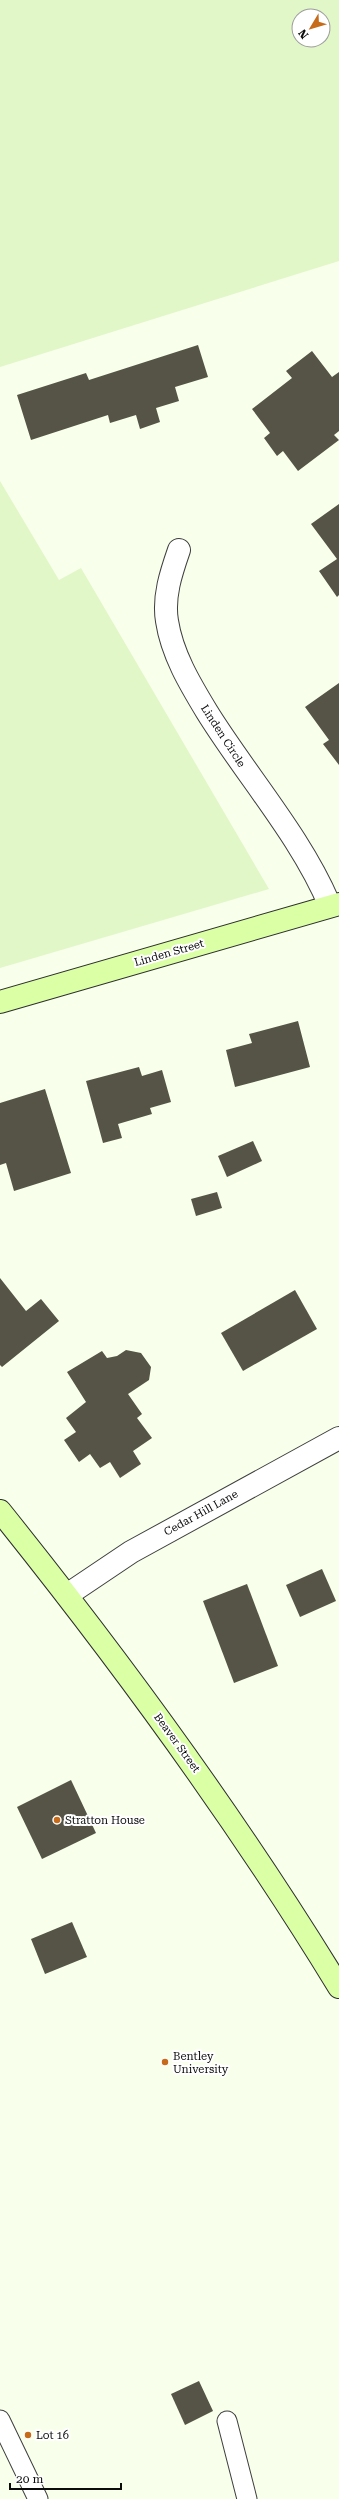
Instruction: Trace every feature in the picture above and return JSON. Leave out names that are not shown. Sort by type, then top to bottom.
[{"type":"main road","name":"Linden Street","points":[[0,1002],[335,905]]},
{"type":"main road","name":"Beaver Street","points":[[0,1511],[67,1595],[214,1794],[339,1987]]},
{"type":"street","name":"Linden Circle","points":[[179,550],[166,596],[166,620],[173,647],[184,672],[218,728],[318,877],[335,905]]},
{"type":"street","name":"Cedar Hill Lane","points":[[67,1595],[131,1552],[339,1438]]},
{"type":"lane","points":[[0,2420],[38,2499]]},
{"type":"lane","points":[[227,2421],[247,2499]]},
{"type":"green space","points":[[0,0],[339,0],[339,261],[0,367]]},
{"type":"green space","points":[[0,481],[59,580],[81,568],[269,889],[0,968]]},
{"type":"building","points":[[198,345],[208,377],[175,387],[179,401],[156,408],[160,422],[140,429],[136,415],[110,423],[108,415],[31,440],[17,395],[86,373],[89,380]]},
{"type":"building","points":[[312,351],[332,377],[339,372],[339,431],[334,435],[339,440],[298,471],[283,451],[277,456],[264,438],[270,433],[252,409],[292,378],[286,371]]},
{"type":"building","points":[[339,504],[339,595],[337,597],[319,571],[337,559],[311,524]]},
{"type":"building","points":[[339,683],[339,765],[323,744],[329,740],[305,707]]},
{"type":"building","points":[[298,1021],[310,1067],[235,1087],[226,1050],[252,1043],[249,1034]]},
{"type":"building","points":[[139,1067],[142,1076],[162,1070],[171,1102],[150,1108],[152,1114],[118,1124],[122,1138],[103,1143],[86,1081]]},
{"type":"building","points":[[45,1089],[71,1173],[14,1191],[6,1163],[0,1165],[0,1103]]},
{"type":"building","points":[[253,1141],[262,1161],[227,1177],[218,1156]]},
{"type":"building","points":[[217,1192],[222,1208],[196,1216],[191,1199]]},
{"type":"building","points":[[0,1278],[26,1311],[41,1299],[59,1321],[2,1367],[0,1365]]},
{"type":"building","points":[[295,1290],[317,1329],[243,1371],[221,1333]]},
{"type":"building","points":[[126,1350],[141,1353],[151,1367],[149,1380],[128,1394],[142,1414],[137,1418],[152,1438],[133,1451],[141,1464],[120,1478],[110,1462],[100,1468],[90,1454],[79,1462],[64,1440],[76,1432],[66,1418],[86,1402],[67,1372],[102,1351],[107,1358],[117,1356]]},
{"type":"building","points":[[322,1569],[336,1601],[300,1617],[286,1585]]},
{"type":"building","points":[[247,1584],[278,1666],[234,1683],[203,1601]]},
{"type":"building","name":"Stratton House","points":[[71,1780],[96,1833],[42,1859],[17,1807]]},
{"type":"building","points":[[72,1922],[87,1957],[45,1974],[31,1939]]},
{"type":"building","points":[[199,2381],[213,2411],[185,2425],[171,2394]]},
{"type":"place","name":"Stratton House","points":[[57,1820]]},
{"type":"place","name":"Bentley University","points":[[165,2062]]},
{"type":"place","name":"Lot 16","points":[[28,2435]]}]
